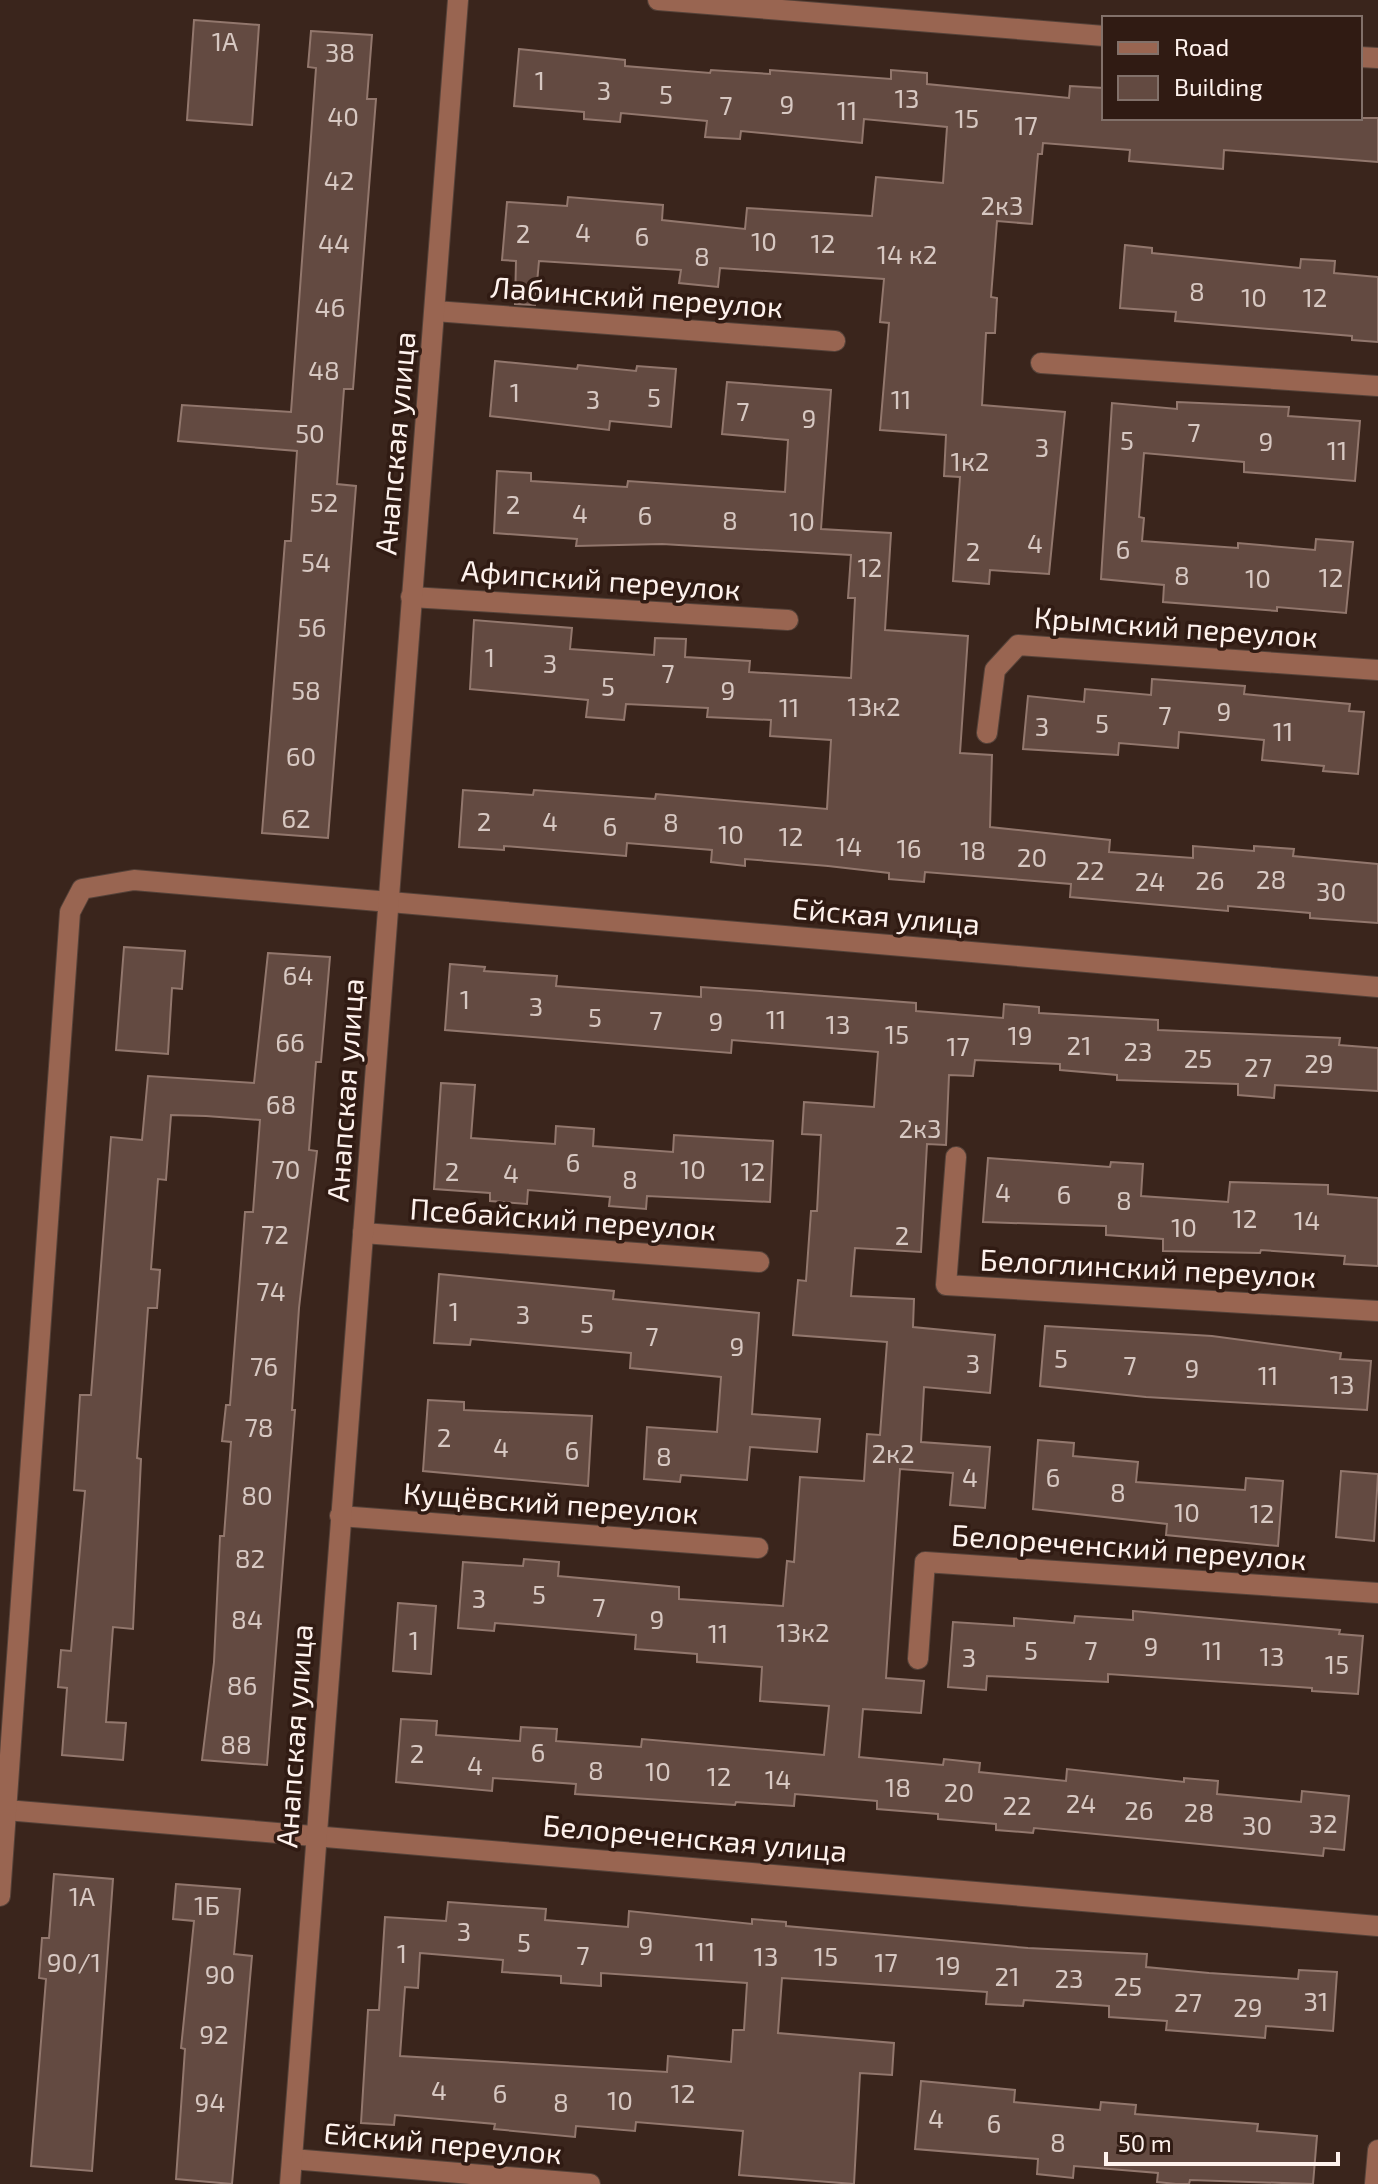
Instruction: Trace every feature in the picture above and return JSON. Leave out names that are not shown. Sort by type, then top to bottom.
[{"type":"street","name":"Анапская улица","points":[[290,2184],[458,0]]},
{"type":"street","points":[[658,0],[1102,36]]},
{"type":"street","name":"Лабинский переулок","points":[[435,311],[835,341]]},
{"type":"street","points":[[1041,363],[1378,386]]},
{"type":"street","name":"Афипский переулок","points":[[411,597],[788,620]]},
{"type":"street","name":"Крымский переулок","points":[[987,733],[995,670],[1018,645],[1378,670]]},
{"type":"street","name":"Ейская улица","points":[[6,1810],[70,912],[82,889],[134,880],[1378,987]]},
{"type":"street","name":"Белоглинский переулок","points":[[956,1157],[946,1285],[1378,1311]]},
{"type":"street","name":"Псебайский переулок","points":[[363,1233],[759,1262]]},
{"type":"street","name":"Кущёвский переулок","points":[[340,1516],[758,1548]]},
{"type":"street","name":"Белореченский переулок","points":[[918,1659],[925,1562],[1378,1593]]},
{"type":"street","points":[[0,1896],[6,1810]]},
{"type":"street","name":"Белореченская улица","points":[[6,1810],[1378,1926]]},
{"type":"street","points":[[1375,2184],[1378,2150]]},
{"type":"street","name":"Ейский переулок","points":[[292,2159],[590,2184]]},
{"type":"building","points":[[194,20],[259,25],[252,125],[187,120]]},
{"type":"building","points":[[311,31],[372,35],[367,99],[376,99],[353,389],[344,389],[337,484],[356,486],[328,838],[262,833],[285,541],[291,541],[297,451],[178,441],[182,405],[291,412],[316,68],[308,67]]},
{"type":"building","points":[[519,49],[625,60],[625,66],[710,73],[711,70],[770,74],[770,70],[891,79],[891,70],[927,73],[927,84],[1069,98],[1070,86],[1102,88],[1102,120],[1378,118],[1378,162],[1224,150],[1223,169],[1129,161],[1130,150],[1043,143],[1042,154],[1038,154],[1032,224],[997,221],[991,297],[997,298],[995,333],[986,333],[982,405],[1065,412],[1049,574],[990,570],[989,584],[953,581],[960,477],[944,476],[946,435],[880,430],[889,323],[880,322],[884,279],[720,268],[718,287],[679,283],[681,270],[539,261],[535,305],[515,304],[516,261],[502,260],[507,202],[567,206],[568,197],[663,205],[662,220],[745,229],[747,208],[872,216],[876,177],[943,183],[947,127],[864,119],[862,143],[741,131],[740,139],[705,137],[707,121],[621,113],[620,122],[584,119],[584,112],[514,106]]},
{"type":"building","points":[[1125,245],[1152,248],[1152,253],[1300,268],[1301,259],[1335,261],[1334,273],[1378,277],[1378,342],[1352,340],[1352,336],[1175,321],[1176,312],[1120,308]]},
{"type":"building","points":[[495,361],[577,369],[578,365],[636,371],[637,366],[676,369],[671,427],[610,421],[609,430],[490,416]]},
{"type":"building","points":[[727,382],[831,390],[821,529],[891,533],[885,630],[968,636],[960,753],[992,755],[990,827],[1110,840],[1109,852],[1193,858],[1193,846],[1254,851],[1254,846],[1294,849],[1293,856],[1378,864],[1378,923],[1310,918],[1310,913],[1228,906],[1228,911],[1070,897],[1071,884],[925,872],[924,882],[889,879],[889,873],[745,859],[745,866],[711,862],[712,850],[627,843],[626,856],[504,846],[504,850],[459,847],[463,790],[533,795],[534,790],[655,799],[656,794],[827,809],[831,740],[770,736],[771,720],[707,717],[708,708],[626,704],[624,720],[586,717],[588,700],[470,689],[474,620],[572,628],[570,649],[654,655],[655,638],[686,639],[685,657],[750,661],[749,672],[851,678],[855,598],[848,598],[851,555],[662,544],[576,546],[577,539],[494,533],[497,471],[531,473],[531,481],[627,487],[628,481],[785,492],[788,440],[722,434]]},
{"type":"building","points":[[1177,402],[1289,407],[1288,416],[1360,421],[1355,481],[1244,472],[1244,462],[1144,453],[1139,517],[1144,518],[1142,541],[1238,548],[1238,543],[1315,550],[1316,539],[1353,542],[1346,613],[1163,602],[1164,585],[1101,579],[1112,403],[1177,409]]},
{"type":"building","points":[[1152,679],[1245,686],[1244,694],[1350,704],[1349,711],[1364,712],[1358,774],[1323,771],[1324,766],[1262,760],[1264,740],[1179,732],[1178,748],[1119,743],[1118,755],[1023,749],[1028,696],[1084,702],[1085,689],[1151,695]]},
{"type":"building","points":[[124,947],[185,951],[182,989],[172,988],[168,1054],[116,1050]]},
{"type":"building","points":[[268,953],[330,957],[321,1062],[316,1062],[309,1150],[317,1151],[299,1308],[292,1410],[295,1410],[267,1765],[202,1760],[214,1662],[220,1536],[224,1536],[231,1442],[222,1441],[226,1405],[230,1405],[245,1212],[253,1212],[260,1120],[206,1116],[171,1115],[166,1180],[158,1179],[151,1269],[160,1270],[157,1308],[148,1308],[137,1458],[141,1459],[133,1629],[113,1627],[106,1722],[126,1723],[123,1760],[62,1755],[67,1688],[58,1687],[61,1650],[71,1651],[85,1491],[74,1490],[80,1395],[91,1395],[111,1137],[142,1140],[148,1076],[254,1083]]},
{"type":"building","points":[[450,964],[485,967],[484,971],[557,976],[556,986],[701,997],[701,987],[760,991],[916,1003],[916,1011],[1003,1018],[1004,1004],[1039,1007],[1039,1013],[1158,1020],[1158,1030],[1340,1038],[1339,1045],[1378,1048],[1378,1091],[1275,1085],[1274,1098],[1238,1095],[1238,1084],[1117,1080],[1117,1075],[1060,1070],[1060,1064],[975,1060],[973,1076],[949,1075],[946,1145],[927,1144],[921,1252],[855,1248],[851,1296],[914,1299],[913,1327],[995,1335],[990,1393],[924,1387],[921,1442],[990,1447],[985,1508],[950,1505],[953,1473],[900,1469],[886,1678],[924,1681],[921,1713],[863,1709],[859,1757],[943,1765],[944,1759],[980,1763],[979,1772],[1066,1781],[1067,1769],[1184,1782],[1184,1778],[1218,1781],[1217,1794],[1301,1802],[1302,1791],[1349,1796],[1344,1850],[1324,1848],[1323,1856],[1034,1828],[1033,1833],[996,1830],[996,1824],[938,1819],[938,1814],[877,1809],[877,1801],[795,1794],[794,1806],[736,1802],[735,1805],[575,1794],[576,1784],[493,1778],[492,1791],[396,1782],[401,1719],[437,1721],[436,1735],[520,1741],[521,1727],[557,1729],[556,1741],[641,1747],[642,1739],[824,1755],[829,1706],[760,1701],[762,1667],[697,1662],[697,1654],[635,1649],[636,1635],[495,1623],[494,1631],[458,1628],[463,1562],[523,1566],[524,1559],[559,1562],[558,1576],[679,1587],[679,1599],[783,1606],[787,1561],[794,1562],[800,1477],[864,1481],[867,1434],[880,1435],[887,1342],[793,1335],[798,1280],[806,1281],[811,1211],[817,1211],[821,1135],[802,1134],[804,1102],[874,1107],[878,1052],[732,1040],[731,1053],[445,1030]]},
{"type":"building","points":[[441,1083],[475,1085],[471,1138],[555,1144],[556,1126],[594,1129],[593,1146],[673,1152],[674,1135],[773,1141],[770,1202],[647,1196],[646,1209],[609,1206],[610,1197],[528,1190],[527,1204],[490,1201],[490,1193],[434,1189]]},
{"type":"building","points":[[988,1158],[1110,1167],[1111,1162],[1143,1164],[1141,1196],[1228,1202],[1230,1182],[1328,1185],[1328,1194],[1378,1198],[1378,1266],[1344,1264],[1345,1256],[1261,1250],[1260,1253],[1163,1251],[1163,1239],[1106,1235],[1106,1226],[983,1222]]},
{"type":"building","points":[[439,1274],[614,1291],[613,1299],[759,1313],[752,1414],[820,1419],[817,1452],[750,1447],[747,1480],[681,1475],[680,1482],[644,1479],[647,1427],[717,1432],[721,1377],[630,1368],[631,1353],[471,1339],[470,1345],[434,1343]]},
{"type":"building","points":[[1045,1326],[1212,1336],[1341,1353],[1340,1359],[1371,1361],[1367,1410],[1146,1397],[1040,1386]]},
{"type":"building","points":[[428,1400],[464,1402],[464,1410],[592,1416],[588,1486],[423,1471]]},
{"type":"building","points":[[1038,1440],[1074,1443],[1073,1456],[1138,1462],[1136,1482],[1245,1490],[1246,1478],[1283,1481],[1278,1546],[1166,1535],[1167,1524],[1033,1509]]},
{"type":"building","points":[[1341,1471],[1378,1474],[1374,1541],[1336,1537]]},
{"type":"building","points":[[398,1603],[436,1606],[431,1674],[393,1671]]},
{"type":"building","points":[[1133,1611],[1340,1630],[1339,1634],[1363,1636],[1358,1694],[1108,1674],[1108,1682],[987,1676],[986,1690],[948,1687],[953,1622],[1014,1626],[1014,1618],[1074,1623],[1075,1616],[1133,1620]]},
{"type":"building","points":[[54,1874],[113,1879],[92,2171],[31,2166],[46,1979],[39,1978],[42,1938],[49,1938]]},
{"type":"building","points":[[176,1884],[240,1889],[234,1954],[252,1956],[232,2184],[176,2179],[185,2049],[181,2048],[194,1921],[173,1919]]},
{"type":"building","points":[[448,1902],[546,1909],[545,1920],[628,1927],[629,1911],[752,1924],[752,1919],[786,1922],[786,1926],[1028,1948],[1147,1954],[1146,1967],[1209,1973],[1298,1979],[1299,1970],[1337,1972],[1333,2031],[1266,2026],[1265,2038],[1166,2030],[1167,2021],[1109,2017],[1109,2006],[1024,2000],[1023,2006],[986,2004],[987,1992],[782,1978],[778,2033],[894,2043],[892,2075],[860,2073],[854,2184],[739,2175],[743,2131],[636,2122],[635,2131],[576,2126],[575,2137],[494,2129],[495,2124],[395,2115],[394,2125],[361,2123],[368,2010],[379,2010],[385,1917],[446,1921]],"holes":[[[420,1953],[503,1960],[502,1972],[561,1976],[561,1983],[601,1986],[601,1973],[747,1983],[744,2030],[733,2030],[731,2062],[668,2056],[667,2072],[400,2056],[405,1987],[418,1988]]]},
{"type":"building","points":[[921,2081],[1015,2090],[1014,2102],[1100,2110],[1101,2102],[1136,2105],[1135,2114],[1258,2124],[1257,2131],[1317,2136],[1313,2184],[1190,2180],[1189,2184],[1176,2184],[1157,2182],[1158,2173],[1074,2166],[1073,2178],[1037,2174],[1038,2159],[915,2149]]}]
